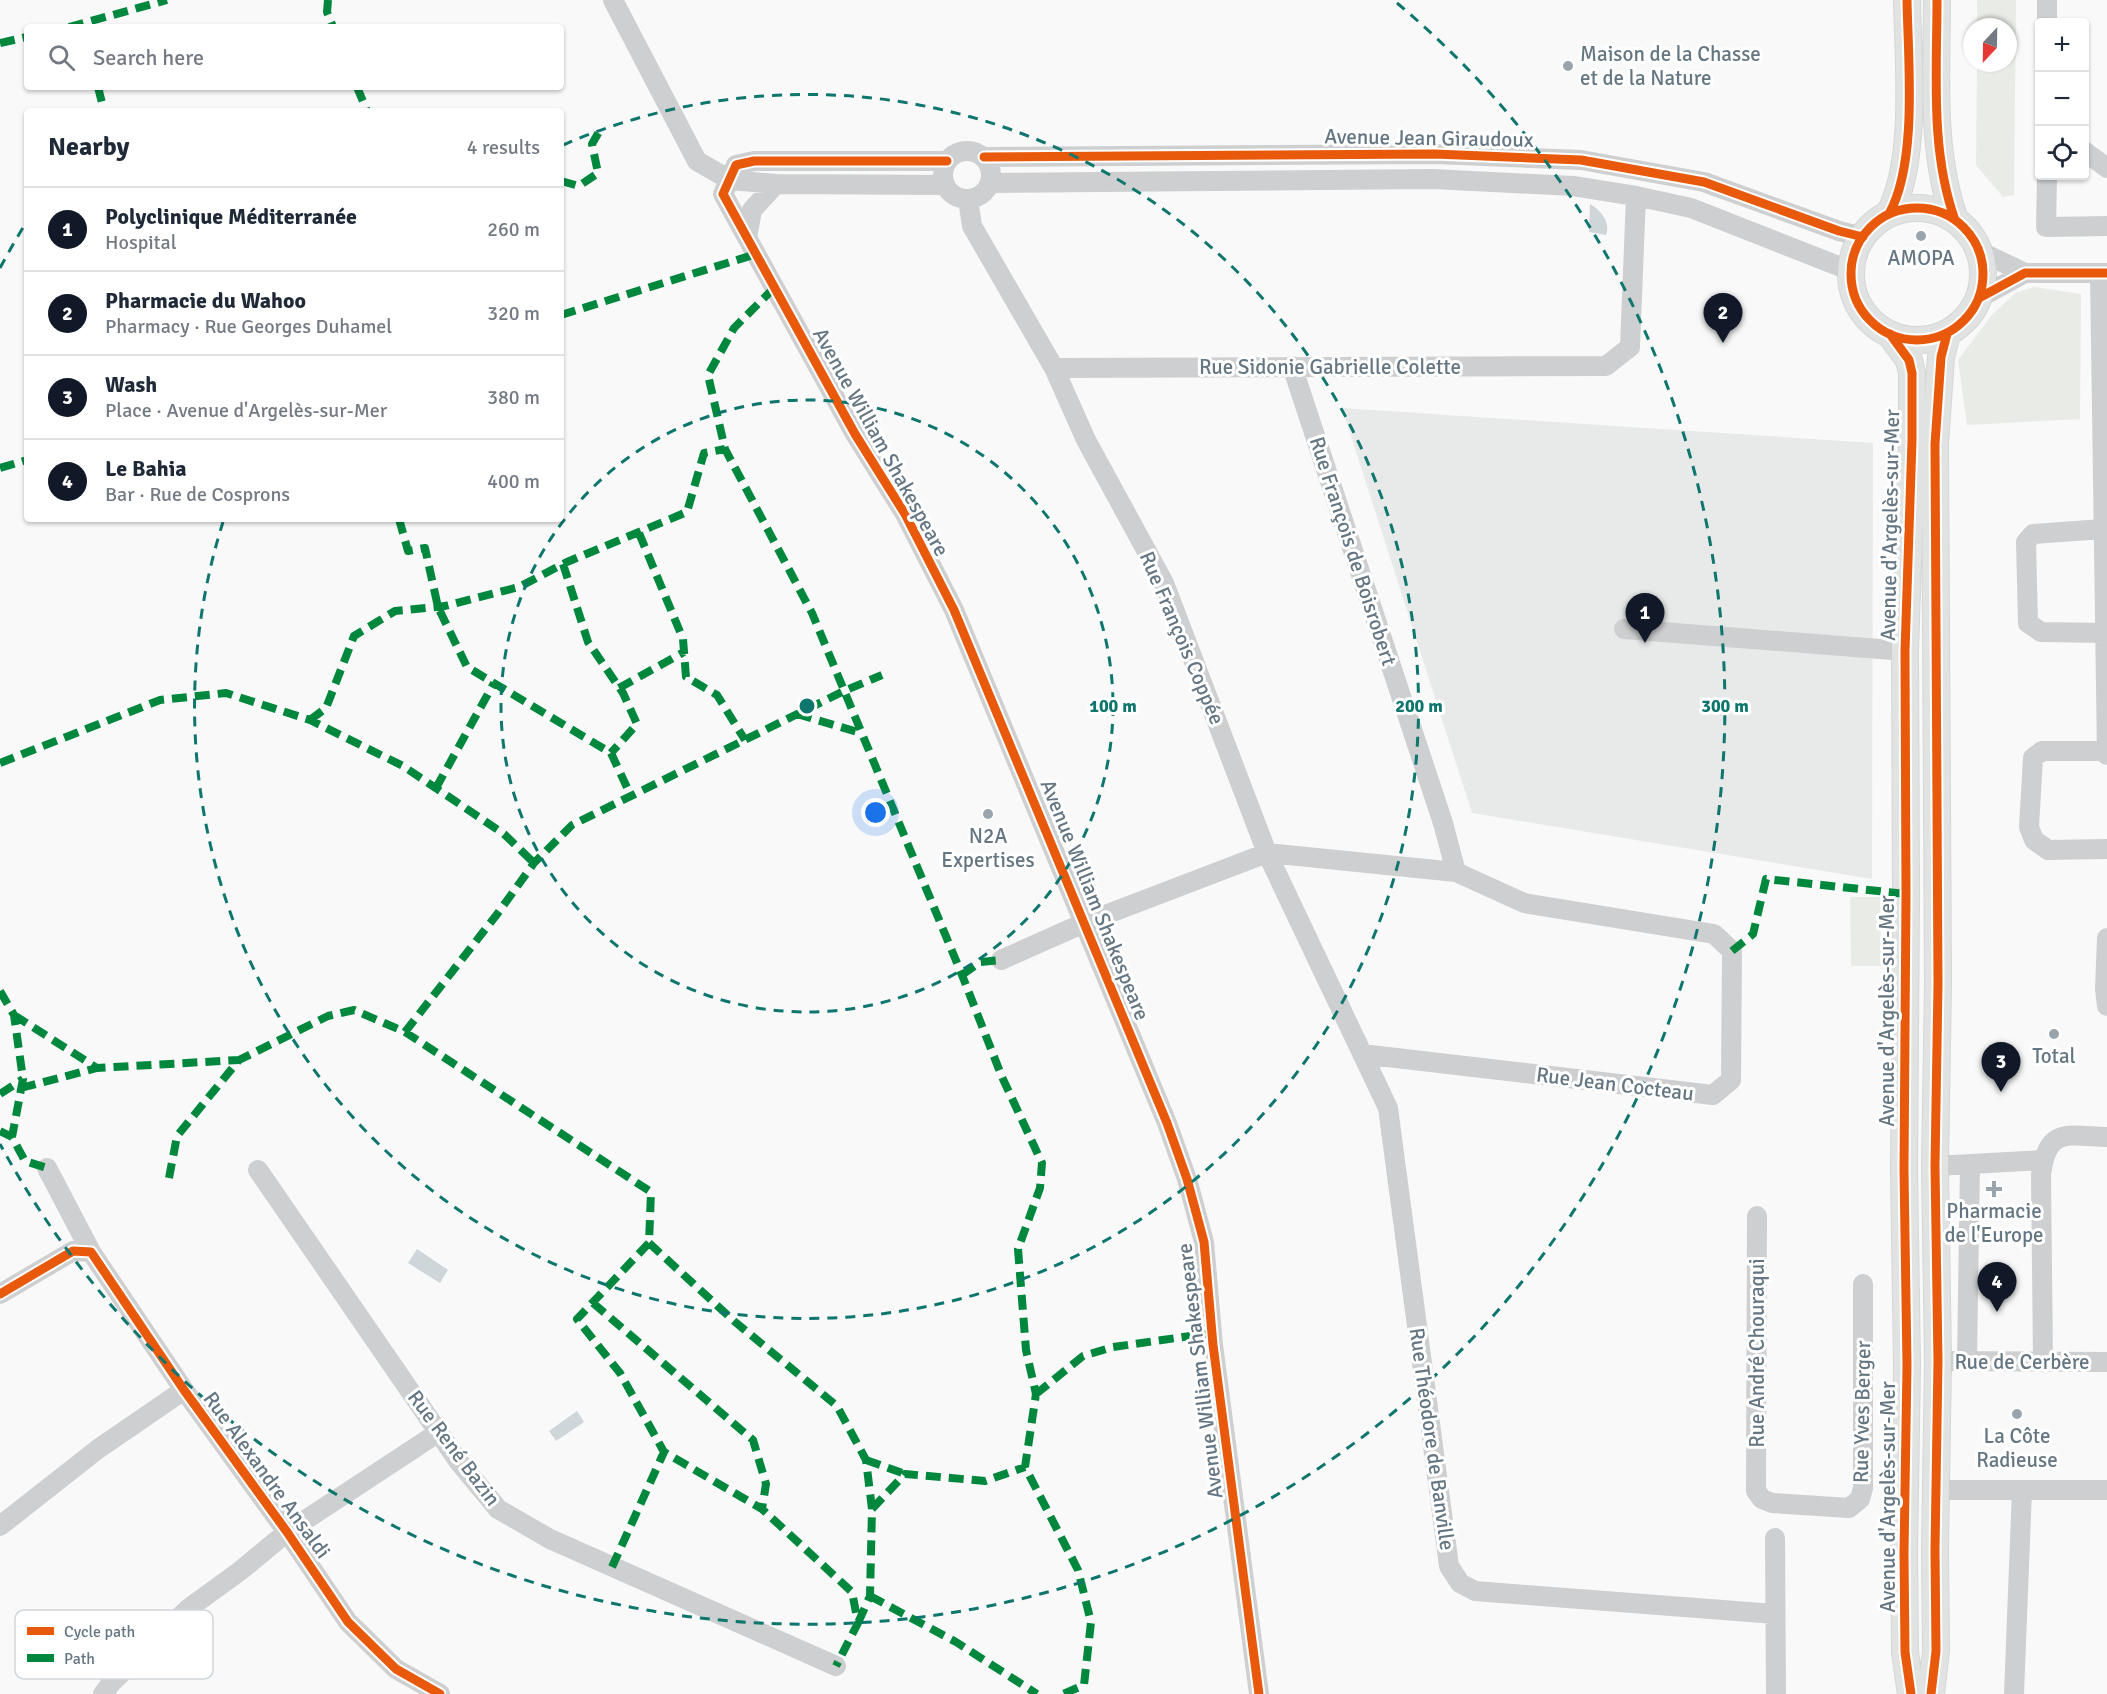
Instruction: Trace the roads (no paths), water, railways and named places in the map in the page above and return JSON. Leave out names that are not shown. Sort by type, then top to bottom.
[{"type":"main road","points":[[1889,214],[1897,199],[1905,167],[1908,112],[1907,0]]},
{"type":"main road","points":[[1937,0],[1939,153],[1944,185],[1955,220]]},
{"type":"main road","points":[[1923,208],[1940,212],[1955,220],[1970,234],[1979,251],[1983,267],[1980,298],[1966,319],[1947,334],[1928,340],[1909,340],[1890,334],[1872,322],[1860,307],[1853,290],[1851,272],[1855,253],[1863,237],[1889,214],[1905,209],[1923,208]]},
{"type":"main road","name":"Avenue d'Argelès-sur-Mer","points":[[1890,334],[1909,360],[1912,373],[1905,651],[1904,1170],[1907,1365],[1905,1652],[1911,1694]]},
{"type":"main road","name":"Avenue d'Argelès-sur-Mer","points":[[1931,1694],[1936,1651],[1938,1361],[1935,1166],[1938,974],[1935,444],[1941,357],[1947,334]]},
{"type":"street","points":[[614,0],[697,161],[730,180],[752,210]]},
{"type":"street","points":[[2046,0],[2047,18]]},
{"type":"street","points":[[966,150],[984,157],[990,165],[992,174],[985,191],[977,197],[968,199],[958,198],[950,192],[942,175],[947,161],[957,152],[966,150]]},
{"type":"street","name":"Avenue Jean Giraudoux","points":[[984,157],[1435,154],[1581,160],[1704,182],[1839,231],[1863,237]]},
{"type":"street","points":[[2089,154],[2107,168]]},
{"type":"street","points":[[730,180],[736,165],[754,161],[947,161]]},
{"type":"street","name":"Avenue Jean Giraudoux","points":[[990,183],[1433,179],[1573,186],[1692,208],[1851,272]]},
{"type":"street","points":[[730,180],[776,184],[945,185]]},
{"type":"street","name":"Avenue William Shakespeare","points":[[730,180],[723,195],[855,434],[905,514],[954,610],[1167,1123],[1204,1242],[1213,1345],[1259,1694]]},
{"type":"street","points":[[2047,180],[2046,226],[2107,226]]},
{"type":"street","points":[[747,238],[752,210],[776,184]]},
{"type":"street","name":"Rue Sidonie Gabrielle Colette","points":[[1054,368],[1606,366],[1630,347],[1636,196]]},
{"type":"street","name":"Rue François Coppée","points":[[968,199],[972,226],[1054,368],[1086,440],[1164,583],[1267,853],[1362,1054]]},
{"type":"street","points":[[1979,251],[2025,273],[2104,273],[2103,529],[2107,753],[2042,750],[2033,758],[2029,827],[2034,840],[2048,850],[2107,849]]},
{"type":"street","points":[[1980,298],[2025,273]]},
{"type":"street","name":"Rue François de Boisrobert","points":[[1292,366],[1443,823],[1456,872]]},
{"type":"street","points":[[2103,529],[2033,534],[2026,542],[2028,624],[2041,632],[2106,633]]},
{"type":"street","points":[[1624,628],[1905,651]]},
{"type":"street","points":[[1001,960],[1084,923],[1267,853]]},
{"type":"street","name":"Rue Jean Cocteau","points":[[1267,853],[1456,872],[1524,903],[1714,934],[1732,951],[1731,1080],[1713,1095],[1362,1054]]},
{"type":"street","points":[[2107,938],[2105,989],[2107,1006]]},
{"type":"street","name":"Rue Théodore de Banville","points":[[1362,1054],[1388,1108],[1449,1566],[1460,1583],[1475,1591],[1775,1614]]},
{"type":"street","points":[[2043,1362],[2041,1174],[2043,1160],[2049,1144],[2061,1136],[2107,1137]]},
{"type":"street","points":[[1935,1166],[2043,1160]]},
{"type":"street","points":[[1967,1362],[1970,1164]]},
{"type":"street","name":"Rue Alexandre Ansaldi","points":[[47,1168],[91,1252],[184,1390],[287,1532],[348,1622],[396,1669],[440,1694]]},
{"type":"street","name":"Rue René Bazin","points":[[258,1170],[459,1462],[498,1509],[550,1539],[836,1666]]},
{"type":"street","name":"Rue André Chouraqui","points":[[1756,1491],[1757,1216]]},
{"type":"street","points":[[0,1294],[73,1251],[91,1252]]},
{"type":"street","name":"Rue Yves Berger","points":[[1756,1491],[1762,1499],[1772,1503],[1849,1508],[1860,1499],[1863,1488],[1863,1284]]},
{"type":"street","name":"Rue de Cerbère","points":[[1938,1361],[2107,1362]]},
{"type":"street","points":[[0,1526],[98,1449],[184,1390]]},
{"type":"street","points":[[187,1610],[240,1571],[287,1532],[439,1432]]},
{"type":"street","points":[[1936,1490],[2107,1490]]},
{"type":"street","points":[[2014,1694],[2022,1491]]},
{"type":"street","points":[[1775,1538],[1776,1694]]},
{"type":"street","points":[[103,1694],[115,1679]]},
{"type":"place","name":"Maison de la Chasse et de la Nature","points":[[1568,66]]},
{"type":"place","name":"AMOPA","points":[[1921,236]]},
{"type":"place","name":"Pharmacie du Wahoo","points":[[1723,343]]},
{"type":"place","name":"Polyclinique Méditerranée","points":[[1645,643]]},
{"type":"place","name":"N2A Expertises","points":[[988,814]]},
{"type":"place","name":"Total","points":[[2054,1034]]},
{"type":"place","name":"Wash","points":[[2001,1092]]},
{"type":"place","name":"Pharmacie de l'Europe","points":[[1994,1189]]},
{"type":"place","name":"Le Bahia","points":[[1997,1312]]},
{"type":"place","name":"La Côte Radieuse","points":[[2017,1414]]}]
